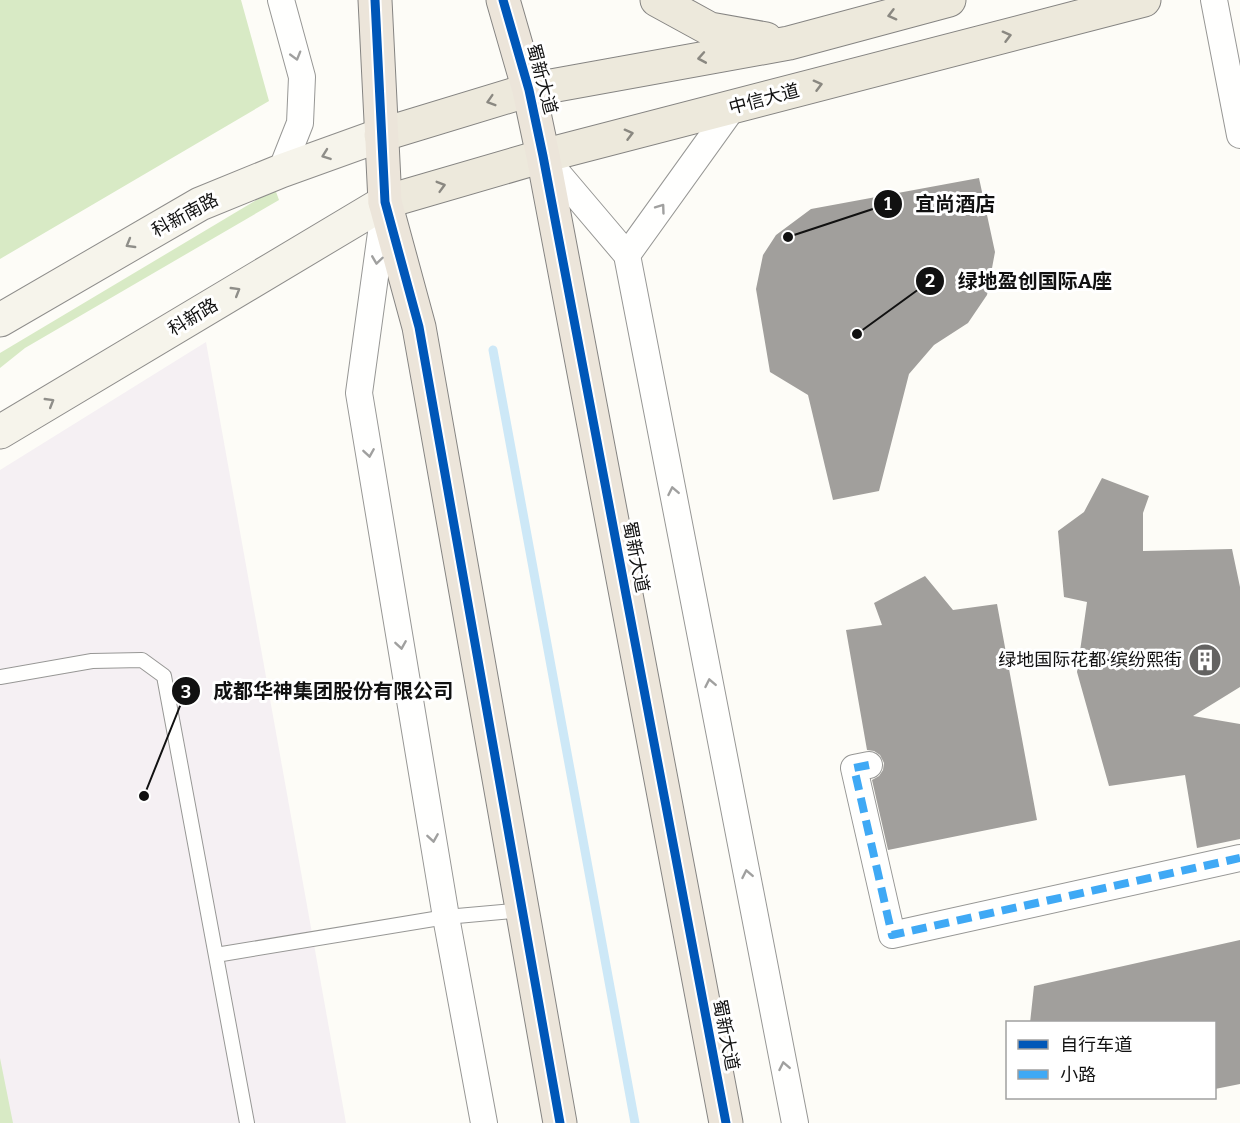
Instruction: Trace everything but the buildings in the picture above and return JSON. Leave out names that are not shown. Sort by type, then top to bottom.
[{"type":"highway","points":[[375,0],[385,202],[419,327],[560,1123]]},
{"type":"highway","name":"蜀新大道","points":[[503,0],[530,90],[726,1123]]},
{"type":"main road","points":[[657,0],[710,29],[789,43]]},
{"type":"main road","points":[[381,135],[530,90],[789,43],[949,0]]},
{"type":"main road","name":"中信大道","points":[[385,202],[543,156],[1144,0]]},
{"type":"main road","name":"科新南路","points":[[0,320],[200,204],[281,171],[381,135]]},
{"type":"main road","name":"科新路","points":[[0,432],[385,202]]},
{"type":"street","points":[[281,0],[302,77],[300,123],[281,171]]},
{"type":"street","points":[[1214,0],[1240,135]]},
{"type":"street","points":[[627,255],[734,106]]},
{"type":"street","points":[[543,156],[627,255],[795,1123]]},
{"type":"street","points":[[385,202],[359,393],[446,917],[484,1123]]},
{"type":"street","points":[[869,765],[854,768],[892,935],[1240,858]]},
{"type":"lane","points":[[0,677],[92,661],[142,660],[164,676],[247,1123]]},
{"type":"lane","points":[[216,955],[446,917],[523,910]]},
{"type":"shaded area","points":[[206,342],[346,1123],[0,1123],[0,470]]},
{"type":"green space","points":[[0,0],[241,0],[269,101],[0,259]]},
{"type":"green space","points":[[275,189],[279,200],[25,348],[0,368],[0,353]]},
{"type":"green space","points":[[0,1058],[13,1123],[0,1123]]},
{"type":"waterway","points":[[493,350],[635,1123]]},
{"type":"marked path","points":[[869,765],[854,768],[892,935],[1240,858]]},
{"type":"cycle path","points":[[375,0],[385,202],[419,327],[560,1123]]},
{"type":"cycle path","points":[[503,0],[529,90],[543,156],[726,1123]]},
{"type":"place","name":"宜尚酒店","points":[[788,237]]},
{"type":"place","name":"绿地盈创国际A座","points":[[857,334]]},
{"type":"place","name":"绿地国际花都·缤纷熙街","points":[[1205,660]]},
{"type":"place","name":"成都华神集团股份有限公司","points":[[144,796]]}]
